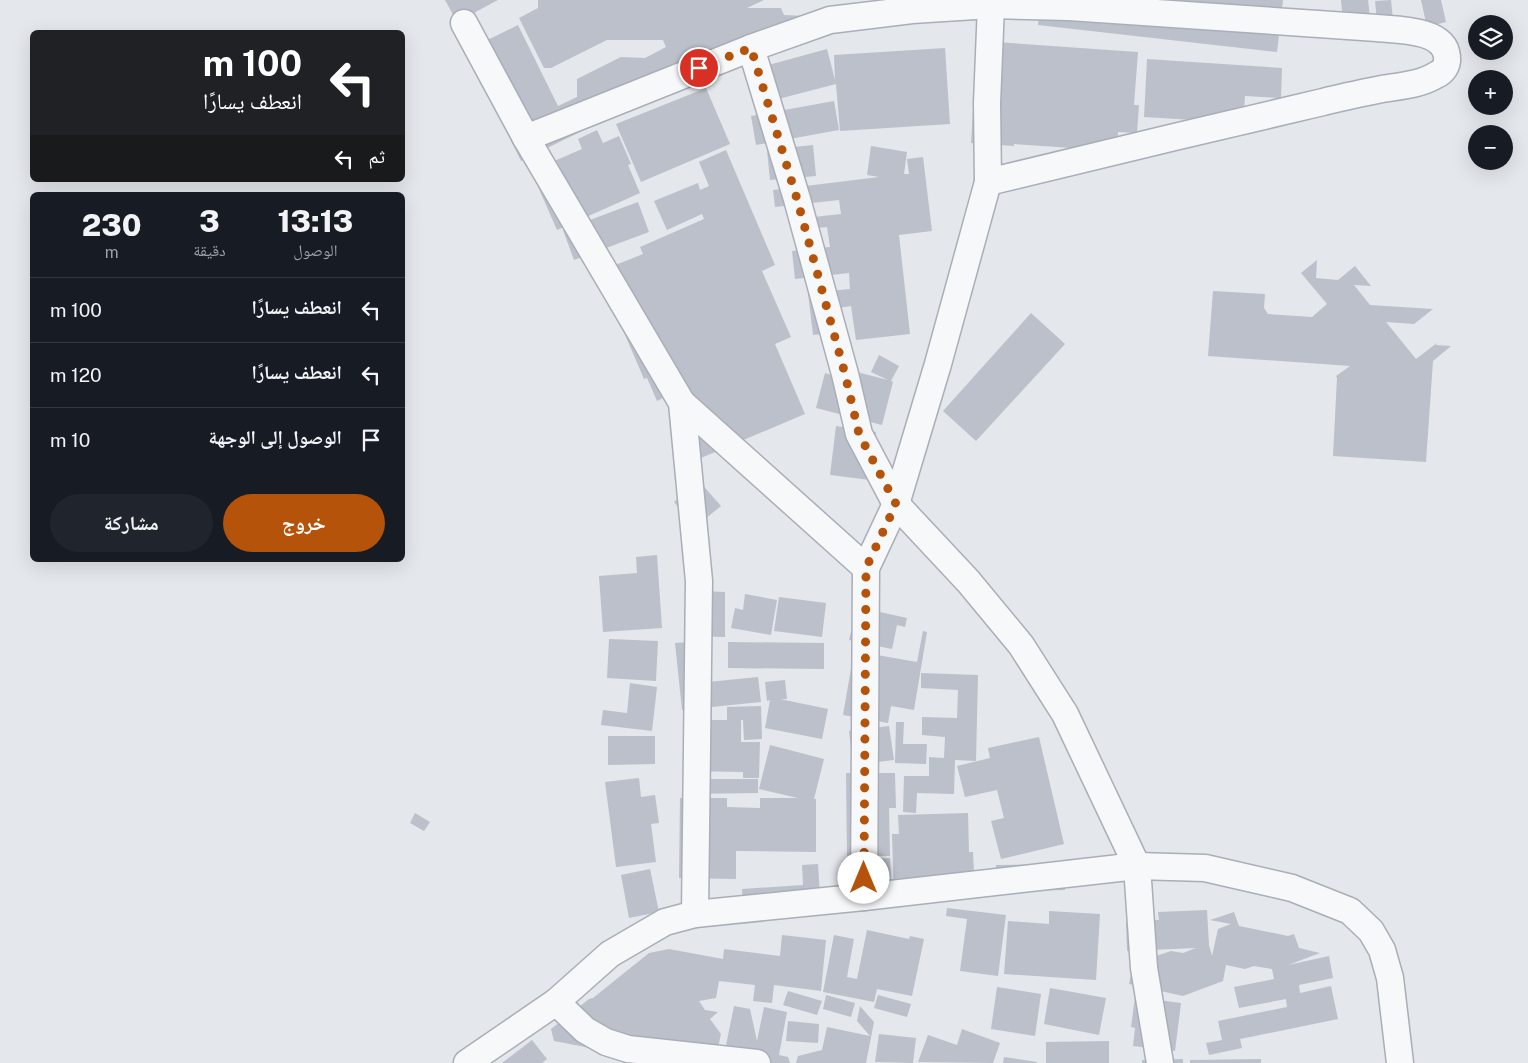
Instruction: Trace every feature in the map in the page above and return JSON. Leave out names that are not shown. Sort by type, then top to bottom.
[{"type":"street","points":[[864,897],[866,568],[896,504],[938,364],[988,182],[987,103],[991,5]]},
{"type":"street","points":[[526,138],[751,48],[830,20],[912,10],[991,5],[1069,7],[1418,32],[1440,42],[1446,49],[1448,56],[1444,70],[1418,83],[1353,95],[988,182]]},
{"type":"street","points":[[464,23],[526,138],[682,403],[866,568]]},
{"type":"street","points":[[751,48],[797,199],[845,374],[859,434],[896,504],[968,581],[1021,645],[1065,714],[1137,866],[1144,968],[1160,1063]]},
{"type":"street","points":[[682,403],[698,581],[695,914]]},
{"type":"street","points":[[467,1063],[556,1002],[610,954],[666,922],[695,914],[1137,866],[1205,868],[1292,888],[1350,911],[1371,930],[1382,950],[1390,978],[1400,1063]]},
{"type":"street","points":[[556,1002],[585,1030],[626,1056],[757,1063]]},
{"type":"building","points":[[445,0],[498,0],[457,22]]},
{"type":"building","points":[[538,0],[764,0],[747,8],[781,8],[784,15],[807,16],[807,20],[521,161],[475,68],[475,46],[518,25],[558,106],[577,97],[577,79],[621,57],[645,58],[666,47],[663,40],[607,40],[551,68],[544,68],[519,18],[538,8]]},
{"type":"building","points":[[1027,0],[1283,0],[1277,52],[1038,25],[1039,14]]},
{"type":"building","points":[[1341,0],[1368,0],[1370,17],[1343,21]]},
{"type":"building","points":[[1391,0],[1393,20],[1377,21],[1375,1]]},
{"type":"building","points":[[1421,0],[1441,0],[1446,22],[1427,27]]},
{"type":"building","points":[[981,41],[1138,52],[1134,105],[1139,105],[1137,133],[1118,132],[1117,151],[971,143],[973,110],[976,110]]},
{"type":"building","points":[[945,48],[950,124],[840,131],[836,84],[763,103],[754,69],[827,49],[835,80],[834,55]]},
{"type":"building","points":[[1147,59],[1282,68],[1281,98],[1245,96],[1243,123],[1144,117]]},
{"type":"building","points":[[706,88],[730,144],[641,182],[616,124]]},
{"type":"building","points":[[834,101],[839,130],[756,145],[751,116]]},
{"type":"building","points":[[597,130],[603,143],[619,136],[631,164],[628,165],[640,193],[557,230],[531,171],[582,149],[578,139]]},
{"type":"building","points":[[813,145],[816,176],[770,180],[767,150]]},
{"type":"building","points":[[871,146],[907,152],[904,174],[909,174],[907,159],[923,157],[932,231],[899,235],[910,334],[856,340],[851,306],[839,308],[842,332],[813,335],[808,293],[850,289],[849,273],[795,279],[792,251],[830,247],[827,227],[798,230],[796,219],[841,214],[839,200],[775,207],[773,190],[879,177],[867,175]]},
{"type":"building","points":[[726,150],[775,265],[762,271],[791,337],[775,344],[805,414],[701,458],[673,393],[657,401],[647,378],[644,379],[598,272],[643,254],[640,247],[704,219],[702,214],[667,230],[654,201],[698,183],[700,190],[709,186],[699,162]]},
{"type":"building","points":[[638,202],[649,232],[574,260],[563,230]]},
{"type":"building","points":[[1317,260],[1316,278],[1338,280],[1355,266],[1371,286],[1354,285],[1370,305],[1433,309],[1414,324],[1386,322],[1416,359],[1437,343],[1436,345],[1451,346],[1433,361],[1426,462],[1333,456],[1336,376],[1350,366],[1208,356],[1213,291],[1265,294],[1264,308],[1268,314],[1312,317],[1327,304],[1301,273]]},
{"type":"building","points":[[1031,313],[1065,344],[976,441],[943,411]]},
{"type":"building","points":[[879,355],[899,366],[891,381],[893,382],[882,425],[816,408],[825,373],[838,377],[841,368],[888,380],[871,372]]},
{"type":"building","points":[[836,426],[876,432],[870,480],[830,475]]},
{"type":"building","points":[[699,481],[721,506],[695,527],[674,502]]},
{"type":"building","points":[[657,555],[662,628],[603,632],[599,576],[637,573],[636,557]]},
{"type":"building","points":[[703,591],[725,592],[725,637],[686,636]]},
{"type":"building","points":[[745,594],[777,600],[771,635],[731,628],[735,608],[743,610]]},
{"type":"building","points":[[779,597],[826,603],[822,637],[774,631]]},
{"type":"building","points":[[857,607],[907,618],[905,627],[897,625],[892,649],[849,640]]},
{"type":"building","points":[[923,631],[927,632],[914,710],[891,706],[888,723],[843,715],[854,651],[917,662]]},
{"type":"building","points":[[609,639],[658,641],[656,681],[607,678]]},
{"type":"building","points":[[704,641],[708,682],[758,677],[761,702],[682,710],[675,643]]},
{"type":"building","points":[[728,642],[824,643],[824,669],[728,668]]},
{"type":"building","points":[[921,673],[978,675],[976,761],[955,760],[954,794],[917,793],[916,813],[903,812],[904,776],[929,776],[929,757],[944,758],[945,737],[922,735],[922,717],[957,718],[958,690],[921,688]]},
{"type":"building","points":[[785,680],[787,699],[780,699],[828,709],[822,739],[765,728],[770,700],[767,701],[765,682]]},
{"type":"building","points":[[630,683],[657,687],[652,731],[601,725],[603,710],[627,713]]},
{"type":"building","points":[[761,706],[762,739],[744,740],[743,720],[741,720],[741,742],[760,742],[759,778],[743,778],[743,772],[683,771],[684,733],[711,734],[711,720],[727,720],[727,707]]},
{"type":"building","points":[[896,722],[904,722],[903,744],[927,744],[926,764],[895,763]]},
{"type":"building","points":[[889,726],[894,760],[853,765],[849,731]]},
{"type":"building","points":[[608,736],[655,736],[655,764],[608,765]]},
{"type":"building","points":[[1039,737],[1064,844],[1001,859],[991,821],[1004,818],[997,790],[965,797],[957,766],[990,758],[988,748]]},
{"type":"building","points":[[770,745],[824,759],[814,799],[816,799],[816,852],[736,851],[736,879],[679,878],[680,798],[727,798],[727,807],[760,808],[760,798],[798,798],[759,789]]},
{"type":"building","points":[[846,773],[895,773],[896,808],[889,808],[890,856],[847,856]]},
{"type":"building","points":[[639,778],[641,797],[655,795],[659,823],[651,824],[656,862],[616,867],[605,782]]},
{"type":"building","points":[[684,779],[758,779],[758,793],[684,794]]},
{"type":"building","points":[[415,813],[430,822],[424,831],[410,823]]},
{"type":"building","points":[[968,813],[969,852],[973,852],[974,873],[996,872],[996,865],[1064,864],[1065,890],[894,893],[892,834],[899,834],[898,815]]},
{"type":"building","points":[[890,858],[892,901],[847,903],[845,860]]},
{"type":"building","points":[[818,864],[821,913],[743,906],[742,889],[803,885],[802,865]]},
{"type":"building","points":[[650,869],[659,912],[629,918],[621,875]]},
{"type":"building","points":[[947,908],[1006,915],[998,976],[960,971],[967,919],[946,916]]},
{"type":"building","points":[[1207,910],[1209,945],[1212,956],[1218,929],[1231,924],[1210,920],[1234,912],[1239,926],[1288,936],[1294,934],[1299,948],[1320,953],[1288,965],[1329,956],[1333,978],[1299,985],[1300,993],[1331,986],[1338,1019],[1240,1039],[1242,1048],[1209,1055],[1206,1043],[1222,1040],[1218,1021],[1287,1007],[1286,999],[1239,1008],[1234,987],[1274,979],[1272,969],[1254,966],[1245,969],[1226,965],[1223,981],[1183,996],[1129,984],[1135,953],[1153,957],[1171,951],[1183,953],[1196,948],[1127,951],[1126,921],[1159,920],[1158,912]]},
{"type":"building","points":[[1049,911],[1100,914],[1096,980],[1004,974],[1008,921],[1049,924]]},
{"type":"building","points":[[867,930],[909,939],[910,936],[924,939],[912,996],[877,989],[874,1002],[823,992],[834,935],[854,939],[847,977],[857,979]]},
{"type":"building","points":[[782,935],[826,940],[821,991],[774,985],[772,1003],[753,1001],[755,985],[719,981],[716,998],[699,1001],[705,1010],[718,1012],[710,1019],[721,1034],[718,1048],[724,1055],[734,1006],[750,1009],[757,1041],[764,1007],[787,1012],[779,1055],[788,1057],[790,1063],[669,1063],[554,1041],[551,1029],[649,953],[669,949],[723,959],[724,949],[780,956]]},
{"type":"building","points":[[997,987],[1041,994],[1035,1036],[991,1029]]},
{"type":"building","points":[[1050,988],[1106,998],[1099,1035],[1044,1024]]},
{"type":"building","points":[[788,991],[822,1001],[817,1015],[783,1005]]},
{"type":"building","points":[[826,995],[855,1003],[851,1017],[823,1009]]},
{"type":"building","points":[[878,995],[911,1004],[907,1017],[874,1008]]},
{"type":"building","points":[[1135,997],[1181,1003],[1175,1051],[1133,1046],[1135,1028],[1131,1027]]},
{"type":"building","points":[[860,1006],[874,1022],[866,1063],[796,1063],[798,1056],[822,1050],[827,1027],[870,1036],[857,1021]]},
{"type":"building","points":[[788,1021],[819,1024],[818,1043],[786,1041]]},
{"type":"building","points":[[962,1029],[1000,1043],[993,1063],[918,1062],[928,1035],[957,1045]]},
{"type":"building","points":[[879,1034],[916,1038],[913,1063],[875,1062]]},
{"type":"building","points":[[532,1040],[547,1059],[542,1063],[502,1063]]},
{"type":"building","points":[[1109,1041],[1109,1063],[1046,1063],[1046,1042]]},
{"type":"building","points":[[1004,1057],[1037,1062],[1037,1063],[1003,1063]]},
{"type":"building","points":[[1183,1059],[1183,1063],[1142,1063],[1142,1060]]},
{"type":"building","points":[[1261,1059],[1261,1063],[1190,1063],[1190,1060]]},
{"type":"route","points":[[699,68],[751,48],[797,199],[845,374],[859,434],[896,504],[866,568],[864,878]]}]
